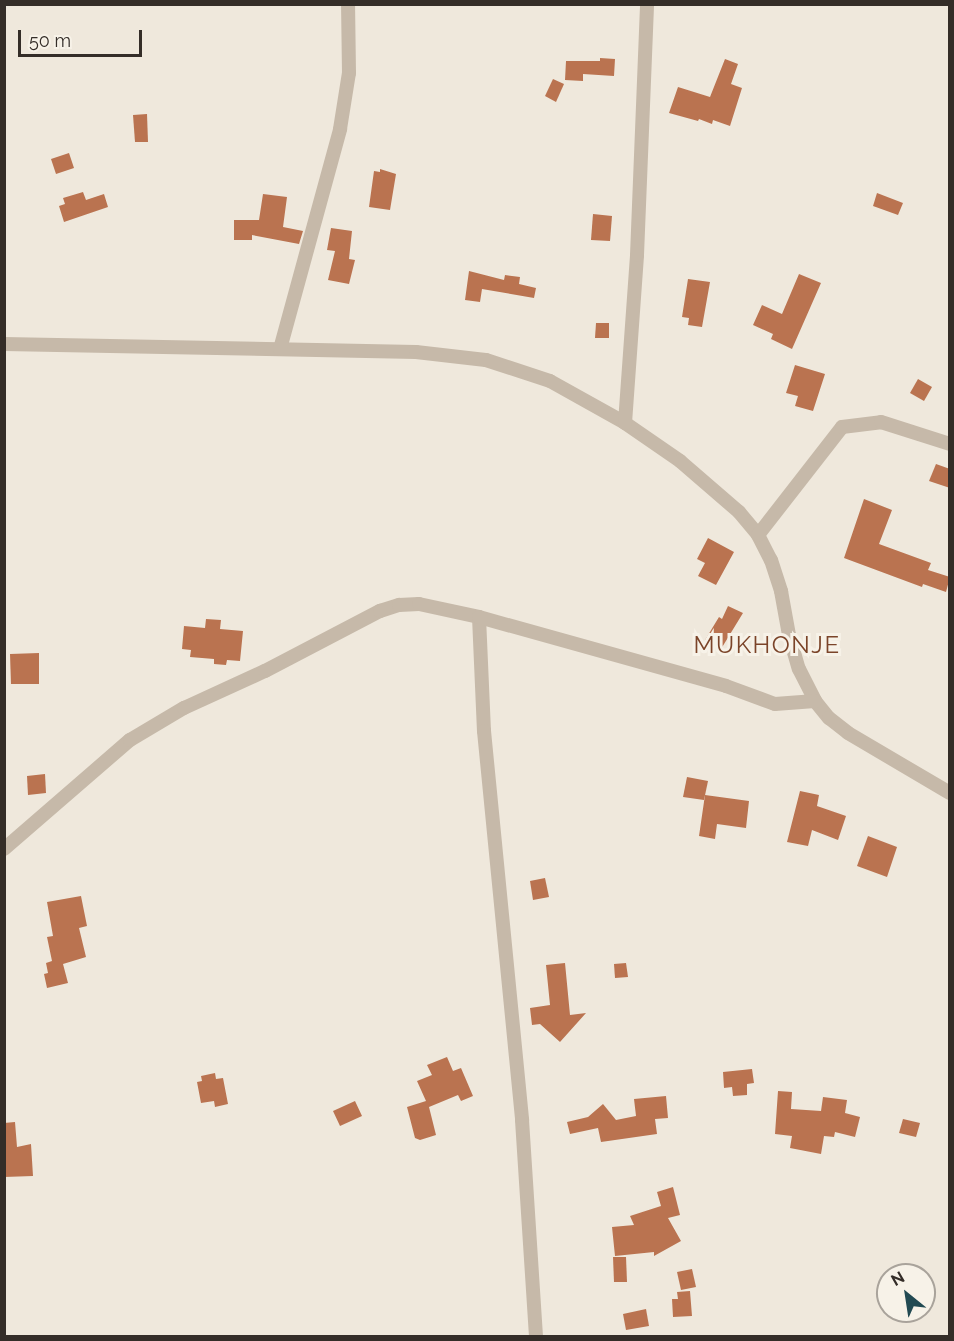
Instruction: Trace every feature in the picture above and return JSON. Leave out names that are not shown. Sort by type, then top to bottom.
[{"type":"street","points":[[280,349],[340,129],[349,73],[348,4]]},
{"type":"street","points":[[625,423],[637,255],[647,4]]},
{"type":"street","points":[[4,344],[416,352],[486,360],[550,381],[625,423],[717,491],[739,512],[758,536],[771,560],[781,591],[789,635],[799,669],[815,701],[829,718],[848,733],[950,793]]},
{"type":"street","points":[[758,536],[842,426],[880,422],[950,444]]},
{"type":"street","points":[[4,849],[130,740],[184,708],[266,671],[380,611],[399,605],[419,604],[479,617],[726,686],[775,704],[815,701]]},
{"type":"street","points":[[479,617],[484,731],[522,1120],[536,1336]]},
{"type":"building","points":[[600,58],[615,59],[614,76],[583,74],[583,81],[565,80],[566,61],[600,61]]},
{"type":"building","points":[[725,59],[738,64],[731,84],[742,88],[730,126],[713,120],[712,124],[669,113],[678,87],[710,97]]},
{"type":"building","points":[[553,79],[564,84],[556,102],[545,96]]},
{"type":"building","points":[[147,114],[148,142],[135,142],[133,115]]},
{"type":"building","points":[[69,153],[74,168],[56,174],[51,159]]},
{"type":"building","points":[[380,169],[396,174],[390,210],[369,207],[374,171],[380,172]]},
{"type":"building","points":[[83,192],[86,200],[104,194],[108,207],[64,222],[59,206],[65,204],[63,198]]},
{"type":"building","points":[[877,193],[903,203],[898,215],[873,206]]},
{"type":"building","points":[[263,194],[287,197],[283,227],[303,231],[299,244],[252,235],[252,240],[234,240],[234,220],[259,220]]},
{"type":"building","points":[[593,214],[612,216],[610,241],[591,240]]},
{"type":"building","points":[[331,228],[352,231],[349,259],[355,260],[349,284],[328,280],[335,251],[327,250]]},
{"type":"building","points":[[469,271],[504,280],[505,275],[520,277],[519,284],[536,288],[534,298],[482,289],[480,302],[465,300]]},
{"type":"building","points":[[799,274],[821,283],[792,349],[771,339],[773,334],[753,325],[762,305],[782,314]]},
{"type":"building","points":[[688,279],[710,282],[702,327],[688,325],[689,318],[682,317]]},
{"type":"building","points":[[596,323],[609,323],[609,338],[595,338]]},
{"type":"building","points":[[795,365],[825,374],[813,411],[795,406],[798,396],[786,393]]},
{"type":"building","points":[[918,379],[932,387],[924,401],[910,393]]},
{"type":"building","points":[[936,464],[950,469],[950,488],[929,481]]},
{"type":"building","points":[[864,499],[892,510],[879,544],[931,563],[928,570],[950,577],[946,592],[923,584],[922,587],[844,558]]},
{"type":"building","points":[[708,538],[734,552],[716,585],[698,576],[705,563],[697,559]]},
{"type":"building","points":[[728,606],[743,613],[721,649],[705,640],[719,617],[722,619]]},
{"type":"building","points":[[206,619],[221,620],[220,629],[243,631],[240,661],[227,660],[226,665],[214,664],[214,659],[190,657],[191,650],[182,649],[184,626],[205,628]]},
{"type":"building","points":[[39,653],[39,684],[11,684],[10,654]]},
{"type":"building","points":[[45,774],[46,793],[28,795],[27,776]]},
{"type":"building","points":[[687,777],[708,781],[704,800],[683,797]]},
{"type":"building","points":[[800,791],[819,795],[817,806],[846,816],[838,840],[812,830],[808,846],[787,842]]},
{"type":"building","points":[[705,795],[749,801],[746,828],[717,824],[715,839],[699,836]]},
{"type":"building","points":[[868,836],[897,847],[887,877],[857,866]]},
{"type":"building","points":[[545,878],[549,897],[533,900],[530,881]]},
{"type":"building","points":[[81,896],[87,926],[79,928],[86,957],[63,964],[68,983],[47,988],[44,974],[48,973],[46,963],[52,961],[47,937],[53,936],[47,902]]},
{"type":"building","points":[[565,963],[570,1015],[586,1013],[560,1042],[540,1024],[532,1025],[530,1008],[550,1005],[546,965]]},
{"type":"building","points":[[626,963],[628,977],[615,978],[614,964]]},
{"type":"building","points":[[447,1057],[453,1071],[461,1068],[473,1096],[461,1101],[458,1095],[429,1107],[436,1135],[420,1140],[415,1138],[407,1107],[426,1101],[417,1081],[432,1075],[427,1065]]},
{"type":"building","points":[[752,1069],[754,1083],[747,1084],[747,1095],[733,1096],[732,1087],[724,1088],[723,1072]]},
{"type":"building","points":[[215,1073],[216,1079],[223,1078],[228,1104],[215,1107],[214,1101],[201,1103],[197,1082],[202,1081],[201,1076]]},
{"type":"building","points":[[778,1091],[792,1092],[791,1109],[821,1111],[823,1097],[847,1100],[845,1113],[860,1117],[855,1137],[835,1132],[834,1137],[824,1136],[821,1154],[790,1148],[792,1136],[775,1134]]},
{"type":"building","points":[[666,1096],[668,1118],[655,1119],[657,1134],[601,1142],[598,1128],[570,1134],[567,1122],[588,1117],[603,1104],[616,1120],[636,1116],[634,1099]]},
{"type":"building","points":[[355,1101],[362,1116],[340,1126],[333,1111]]},
{"type":"building","points":[[903,1119],[920,1123],[916,1137],[899,1133]]},
{"type":"building","points":[[15,1122],[17,1147],[31,1144],[33,1176],[4,1177],[4,1123]]},
{"type":"building","points":[[673,1187],[680,1215],[668,1218],[681,1241],[654,1256],[654,1252],[615,1256],[612,1227],[634,1225],[630,1216],[661,1206],[657,1192]]},
{"type":"building","points":[[613,1257],[626,1257],[627,1282],[614,1282]]},
{"type":"building","points":[[692,1269],[696,1287],[681,1290],[677,1272]]},
{"type":"building","points":[[690,1291],[692,1316],[673,1317],[672,1299],[678,1299],[677,1292]]},
{"type":"building","points":[[646,1309],[649,1326],[626,1330],[623,1314]]},
{"type":"district","name":"MUKHONJE","points":[[767,645]]}]
